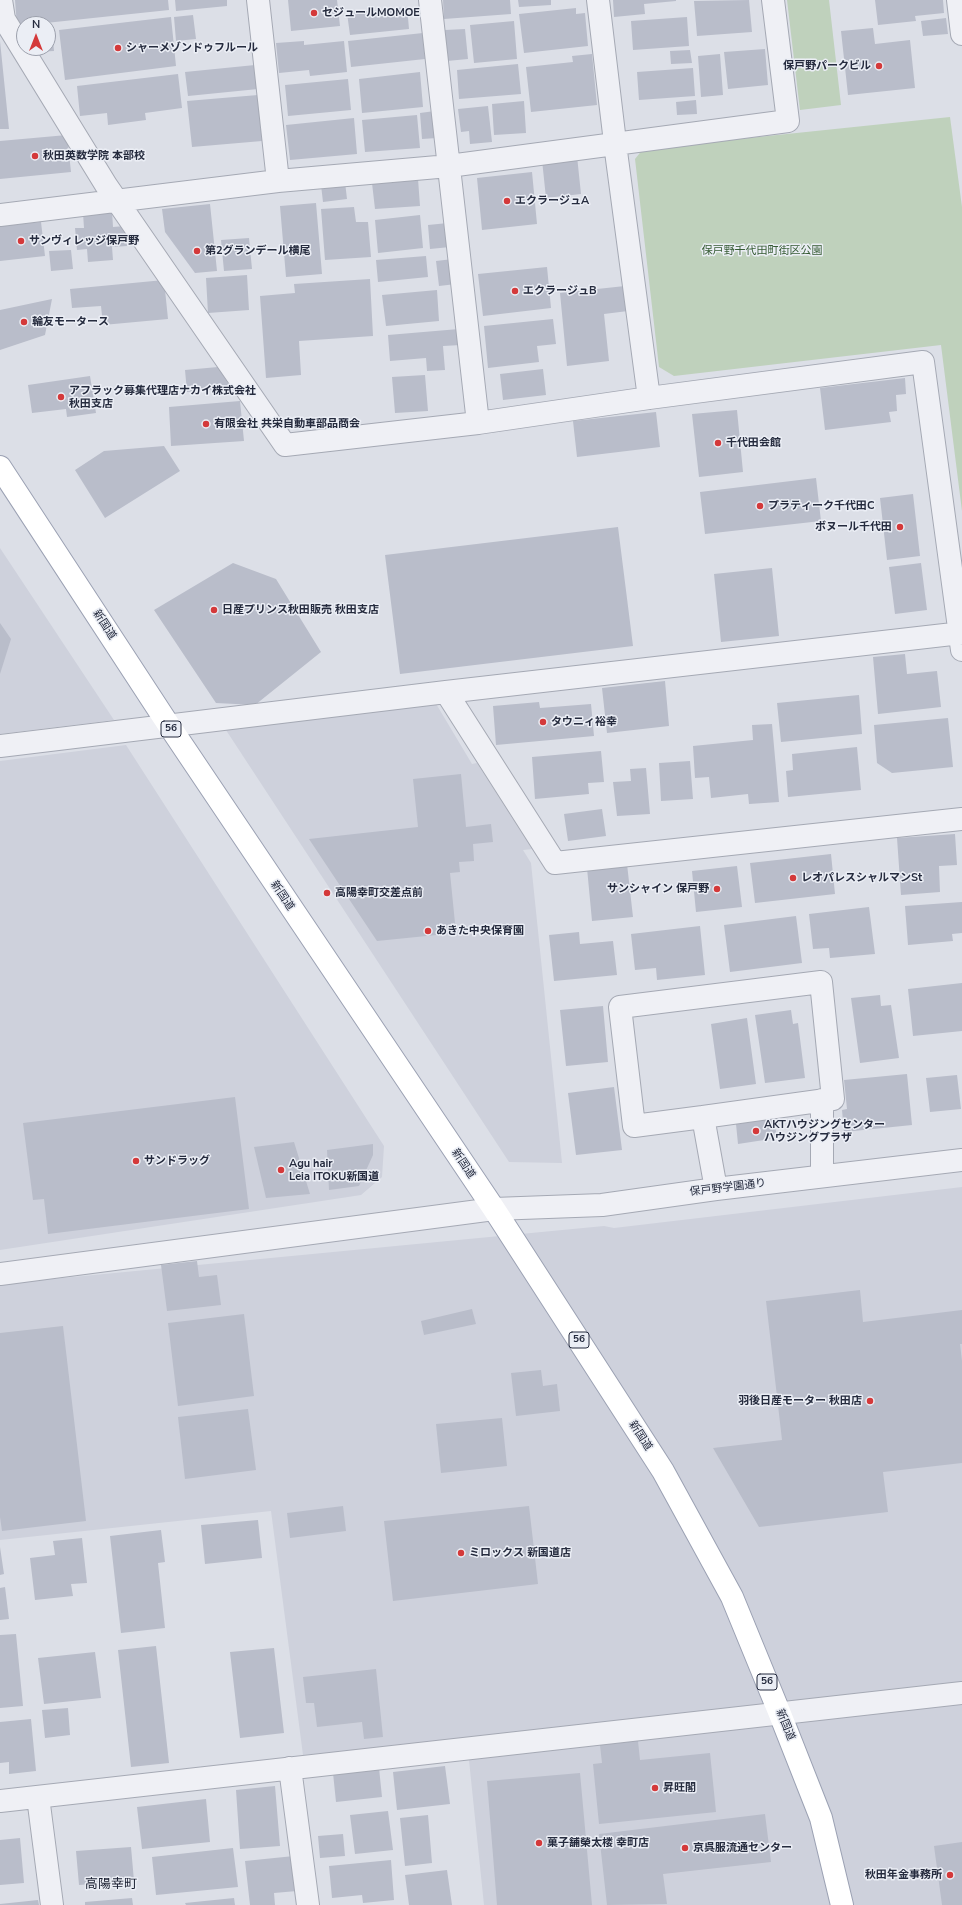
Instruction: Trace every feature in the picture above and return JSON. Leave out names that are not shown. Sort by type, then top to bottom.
[{"type":"main road","name":"新国道","points":[[0,467],[168,724],[494,1210],[663,1471],[732,1597],[821,1818],[842,1905]]},
{"type":"street","points":[[0,746],[168,724],[446,692],[961,638],[923,362],[649,398],[478,423],[285,445],[106,185],[4,19],[1,0]]},
{"type":"street","points":[[258,0],[278,181]]},
{"type":"street","points":[[430,0],[478,423]]},
{"type":"street","points":[[598,0],[615,143],[649,398]]},
{"type":"street","points":[[0,215],[278,181],[449,166],[788,121],[773,0]]},
{"type":"street","points":[[958,0],[962,34]]},
{"type":"street","points":[[446,692],[555,863],[962,820]]},
{"type":"street","points":[[821,982],[833,1099],[703,1118],[634,1126],[620,1007],[821,982]]},
{"type":"street","points":[[822,1100],[822,1176]]},
{"type":"street","points":[[703,1118],[716,1189]]},
{"type":"street","points":[[962,1160],[962,1165]]},
{"type":"street","name":"保戸野学園通り","points":[[0,1274],[494,1210],[602,1205],[716,1189],[962,1160]]},
{"type":"street","points":[[0,1801],[962,1693]]},
{"type":"street","points":[[290,1768],[308,1905]]},
{"type":"street","points":[[38,1797],[52,1905]]},
{"type":"shaded area","points":[[0,548],[114,720],[0,734]]},
{"type":"shaded area","points":[[432,697],[472,764],[477,763],[532,849],[523,850],[531,863],[562,1163],[509,1162],[222,724]]},
{"type":"shaded area","points":[[126,745],[384,1146],[382,1177],[361,1195],[0,1250],[0,761]]},
{"type":"shaded area","points":[[962,1187],[962,1905],[484,1905],[467,1741],[303,1755],[271,1511],[0,1540],[0,1284],[604,1226],[614,1228]]},
{"type":"green space","points":[[787,0],[829,0],[841,105],[800,110]]},
{"type":"green space","name":"保戸野千代田町街区公園","points":[[950,117],[962,207],[962,511],[941,345],[674,376],[659,367],[635,159],[643,149]]},
{"type":"building","points":[[15,0],[168,0],[169,10],[56,22],[56,16],[16,16]]},
{"type":"building","points":[[175,0],[227,0],[227,6],[176,11]]},
{"type":"building","name":"セジュールMOMOE","points":[[288,0],[337,0],[340,26],[291,31]]},
{"type":"building","points":[[443,0],[510,0],[511,14],[444,19]]},
{"type":"building","points":[[518,0],[551,0],[551,5],[519,7]]},
{"type":"building","points":[[613,0],[676,1],[644,4],[645,14],[614,17]]},
{"type":"building","points":[[749,0],[752,32],[697,36],[694,1]]},
{"type":"building","points":[[875,0],[943,0],[944,13],[915,16],[916,21],[878,25]]},
{"type":"building","points":[[407,7],[409,29],[350,35],[347,13]]},
{"type":"building","points":[[576,8],[576,14],[585,13],[588,46],[524,53],[519,14]]},
{"type":"building","points":[[193,15],[196,39],[176,41],[174,17]]},
{"type":"building","name":"シャーメゾンドゥフルール","points":[[171,17],[176,66],[65,80],[59,30]]},
{"type":"building","points":[[687,17],[689,46],[633,50],[631,21]]},
{"type":"building","points":[[946,18],[948,34],[923,36],[921,21]]},
{"type":"building","points":[[514,21],[517,59],[474,63],[470,25]]},
{"type":"building","name":"保戸野パークビル","points":[[873,28],[875,44],[910,40],[915,88],[848,95],[841,31]]},
{"type":"building","points":[[465,29],[468,59],[447,61],[445,30]]},
{"type":"building","points":[[423,33],[425,59],[351,67],[348,41]]},
{"type":"building","points":[[0,41],[9,129],[0,129]]},
{"type":"building","points":[[304,41],[304,45],[344,41],[347,72],[310,76],[309,70],[279,73],[276,43]]},
{"type":"building","points":[[765,49],[768,85],[728,89],[724,52]]},
{"type":"building","points":[[690,50],[692,63],[671,64],[670,51]]},
{"type":"building","points":[[592,54],[597,105],[531,112],[526,67],[573,62],[572,56]]},
{"type":"building","points":[[720,54],[723,95],[701,97],[698,56]]},
{"type":"building","points":[[518,64],[521,94],[459,99],[457,70]]},
{"type":"building","points":[[255,65],[258,89],[188,96],[185,72]]},
{"type":"building","points":[[693,68],[695,96],[639,100],[637,72]]},
{"type":"building","points":[[420,72],[423,107],[362,113],[359,79]]},
{"type":"building","points":[[178,74],[182,108],[145,113],[146,120],[108,125],[107,113],[80,116],[77,86]]},
{"type":"building","points":[[348,79],[351,110],[288,116],[285,85]]},
{"type":"building","points":[[258,95],[262,141],[192,147],[187,101]]},
{"type":"building","points":[[696,100],[697,114],[677,115],[676,102]]},
{"type":"building","points":[[524,101],[526,133],[494,135],[492,104]]},
{"type":"building","points":[[488,106],[492,142],[470,144],[469,131],[461,132],[458,109]]},
{"type":"building","points":[[435,111],[437,138],[422,139],[420,113]]},
{"type":"building","points":[[417,115],[420,148],[365,152],[362,120]]},
{"type":"building","points":[[354,118],[357,154],[290,160],[286,125]]},
{"type":"building","name":"秋田英数学院 本部校","points":[[67,135],[71,172],[0,179],[0,141]]},
{"type":"building","points":[[577,156],[581,194],[546,198],[542,160]]},
{"type":"building","name":"エクラージュA","points":[[532,172],[537,224],[482,230],[477,178]]},
{"type":"building","points":[[418,179],[420,206],[375,209],[372,183]]},
{"type":"building","points":[[345,182],[347,199],[323,202],[321,185]]},
{"type":"building","points":[[316,203],[322,274],[286,277],[280,206]]},
{"type":"building","name":"第2グランデール横尾","points":[[210,204],[217,271],[195,273],[165,232],[162,209]]},
{"type":"building","points":[[354,207],[356,222],[368,222],[371,257],[325,260],[321,209]]},
{"type":"building","points":[[112,211],[113,227],[125,226],[127,246],[112,247],[113,260],[88,262],[87,249],[77,250],[75,228],[84,228],[83,213]]},
{"type":"building","points":[[420,215],[423,248],[378,253],[375,220]]},
{"type":"building","name":"サンヴィレッジ保戸野","points":[[41,222],[45,256],[0,261],[0,226]]},
{"type":"building","points":[[448,223],[450,247],[430,249],[428,225]]},
{"type":"building","points":[[249,238],[252,269],[224,271],[221,240]]},
{"type":"building","points":[[71,250],[73,269],[51,271],[49,251]]},
{"type":"building","points":[[426,256],[428,277],[378,282],[376,260]]},
{"type":"building","points":[[453,259],[456,284],[439,286],[436,261]]},
{"type":"building","name":"エクラージュB","points":[[547,267],[551,308],[483,316],[478,274]]},
{"type":"building","points":[[247,275],[249,310],[208,313],[206,278]]},
{"type":"building","points":[[370,279],[373,336],[299,341],[301,375],[266,378],[260,296],[295,293],[294,284]]},
{"type":"building","points":[[164,280],[168,319],[103,325],[101,306],[72,308],[70,289]]},
{"type":"building","points":[[625,286],[628,311],[604,314],[609,361],[567,366],[560,293]]},
{"type":"building","points":[[437,290],[439,321],[386,326],[382,295]]},
{"type":"building","name":"輪友モータース","points":[[52,299],[45,335],[0,350],[0,310]]},
{"type":"building","points":[[553,319],[556,344],[537,346],[539,362],[488,368],[484,326]]},
{"type":"building","points":[[459,329],[461,345],[443,346],[445,370],[427,371],[426,358],[390,361],[388,335]]},
{"type":"building","points":[[218,367],[231,388],[187,392],[185,370]]},
{"type":"building","points":[[543,369],[546,395],[503,400],[500,374]]},
{"type":"building","points":[[425,375],[428,411],[395,413],[392,377]]},
{"type":"building","name":"アフラック募集代理店ナカイ株式会社 秋田支店","points":[[90,376],[96,413],[67,417],[66,409],[32,413],[28,385]]},
{"type":"building","points":[[905,378],[906,394],[896,395],[897,411],[889,412],[891,422],[825,430],[820,388]]},
{"type":"building","name":"有限会社 共栄自動車部品商会","points":[[240,401],[244,441],[171,446],[169,407]]},
{"type":"building","name":"千代田会館","points":[[737,410],[743,472],[699,477],[692,414]]},
{"type":"building","points":[[656,412],[660,447],[577,457],[573,421]]},
{"type":"building","points":[[164,446],[180,471],[105,518],[75,470],[104,451]]},
{"type":"building","name":"プラティーク千代田C","points":[[816,478],[821,521],[705,534],[700,492]]},
{"type":"building","name":"ボヌール千代田","points":[[913,494],[920,556],[887,560],[880,498]]},
{"type":"building","points":[[618,527],[633,646],[400,674],[385,555]]},
{"type":"building","points":[[233,563],[276,579],[321,652],[255,705],[216,703],[154,610]]},
{"type":"building","points":[[921,563],[927,610],[895,614],[889,567]]},
{"type":"building","points":[[772,568],[779,636],[721,642],[714,574]]},
{"type":"building","points":[[0,623],[11,639],[0,674]]},
{"type":"building","points":[[905,654],[907,674],[937,671],[941,707],[878,714],[873,657]]},
{"type":"building","points":[[665,681],[669,726],[607,733],[602,688]]},
{"type":"building","points":[[859,695],[862,734],[781,742],[777,703]]},
{"type":"building","name":"タウニィ裕幸","points":[[539,702],[540,708],[591,704],[594,736],[496,745],[493,706]]},
{"type":"building","points":[[948,718],[953,767],[892,773],[877,763],[874,725]]},
{"type":"building","points":[[772,724],[779,802],[749,804],[748,794],[711,798],[709,777],[695,778],[693,746],[753,740],[752,725]]},
{"type":"building","points":[[857,747],[861,790],[788,797],[786,771],[793,770],[792,754]]},
{"type":"building","points":[[601,751],[604,782],[588,783],[589,794],[535,799],[532,757]]},
{"type":"building","points":[[690,761],[693,799],[661,801],[659,763]]},
{"type":"building","points":[[646,768],[650,814],[617,816],[613,782],[631,781],[630,769]]},
{"type":"building","points":[[461,774],[466,827],[491,824],[493,842],[473,844],[474,861],[459,862],[460,872],[450,873],[456,933],[377,941],[309,839],[418,827],[413,779]]},
{"type":"building","points":[[602,809],[606,836],[568,841],[564,814]]},
{"type":"building","points":[[955,834],[957,865],[939,866],[940,892],[901,895],[897,838]]},
{"type":"building","name":"レオパレスシャルマンSt","points":[[831,854],[835,894],[755,903],[750,863]]},
{"type":"building","points":[[627,864],[633,917],[592,921],[587,868]]},
{"type":"building","name":"サンシャイン 保戸野","points":[[737,866],[742,907],[696,912],[692,871]]},
{"type":"building","points":[[962,902],[962,933],[952,934],[953,941],[908,945],[905,906]]},
{"type":"building","points":[[869,907],[875,954],[830,958],[829,948],[813,949],[809,914]]},
{"type":"building","points":[[796,916],[802,963],[730,972],[724,925]]},
{"type":"building","points":[[700,926],[705,975],[657,980],[656,968],[635,970],[631,934]]},
{"type":"building","points":[[579,932],[580,944],[613,941],[617,975],[554,981],[549,935]]},
{"type":"building","points":[[962,983],[962,1031],[913,1036],[908,989]]},
{"type":"building","points":[[880,995],[881,1006],[891,1005],[899,1058],[860,1063],[851,998]]},
{"type":"building","points":[[603,1006],[608,1062],[566,1066],[560,1010]]},
{"type":"building","points":[[791,1010],[793,1024],[798,1023],[805,1078],[765,1083],[755,1015]]},
{"type":"building","points":[[747,1018],[756,1084],[720,1089],[711,1024]]},
{"type":"building","points":[[907,1074],[912,1125],[844,1132],[842,1110],[847,1109],[844,1080]]},
{"type":"building","points":[[957,1075],[961,1109],[930,1112],[926,1078]]},
{"type":"building","points":[[614,1087],[622,1150],[576,1155],[568,1093]]},
{"type":"building","name":"サンドラッグ","points":[[235,1097],[249,1209],[48,1234],[44,1199],[33,1200],[23,1123]]},
{"type":"building","name":"AKTハウジングセンター ハウジングプラザ","points":[[774,1119],[777,1138],[738,1144],[736,1124]]},
{"type":"building","name":"Agu hair Leia ITOKU新国道","points":[[294,1142],[310,1194],[266,1198],[254,1147]]},
{"type":"building","points":[[373,1144],[373,1155],[359,1186],[329,1190],[327,1150]]},
{"type":"building","points":[[197,1261],[199,1277],[217,1275],[221,1305],[167,1311],[161,1265]]},
{"type":"building","name":"羽後日産モーター 秋田店","points":[[860,1290],[863,1322],[962,1310],[962,1344],[960,1344],[962,1361],[962,1463],[883,1472],[888,1512],[759,1527],[713,1448],[782,1440],[766,1301]]},
{"type":"building","points":[[472,1309],[476,1324],[424,1335],[421,1321]]},
{"type":"building","points":[[244,1314],[254,1396],[178,1406],[168,1323]]},
{"type":"building","points":[[63,1326],[86,1521],[2,1531],[0,1517],[0,1333]]},
{"type":"building","points":[[541,1370],[543,1386],[557,1384],[560,1411],[516,1416],[511,1373]]},
{"type":"building","points":[[248,1409],[256,1470],[185,1479],[178,1417]]},
{"type":"building","points":[[502,1418],[507,1466],[441,1473],[436,1424]]},
{"type":"building","points":[[343,1506],[346,1531],[290,1538],[287,1513]]},
{"type":"building","name":"ミロックス 新国道店","points":[[529,1506],[538,1584],[393,1601],[384,1521]]},
{"type":"building","points":[[258,1520],[262,1558],[205,1564],[201,1525]]},
{"type":"building","points":[[161,1530],[165,1562],[158,1563],[165,1628],[121,1633],[110,1536]]},
{"type":"building","points":[[82,1538],[87,1583],[71,1584],[73,1596],[35,1600],[30,1558],[55,1555],[53,1541]]},
{"type":"building","points":[[0,1547],[4,1574],[0,1575]]},
{"type":"building","points":[[5,1587],[9,1619],[0,1620],[0,1588]]},
{"type":"building","points":[[16,1634],[23,1706],[0,1708],[0,1635]]},
{"type":"building","points":[[156,1646],[169,1763],[131,1767],[118,1650]]},
{"type":"building","points":[[274,1648],[284,1733],[240,1738],[230,1652]]},
{"type":"building","points":[[95,1652],[101,1698],[44,1704],[38,1658]]},
{"type":"building","points":[[376,1669],[383,1737],[364,1739],[362,1722],[317,1727],[314,1703],[306,1703],[303,1677]]},
{"type":"building","points":[[68,1708],[70,1735],[45,1738],[42,1710]]},
{"type":"building","points":[[31,1719],[36,1771],[9,1774],[9,1762],[0,1763],[0,1722]]},
{"type":"building","name":"昇旺閣","points":[[638,1741],[640,1760],[710,1753],[716,1812],[599,1824],[593,1764],[602,1763],[600,1745]]},
{"type":"building","points":[[445,1766],[450,1804],[397,1810],[393,1772]]},
{"type":"building","points":[[379,1768],[382,1797],[336,1802],[333,1773]]},
{"type":"building","name":"菓子舗榮太楼 幸町店","points":[[580,1773],[592,1905],[497,1905],[487,1781]]},
{"type":"building","points":[[275,1786],[280,1846],[240,1849],[236,1790]]},
{"type":"building","points":[[206,1799],[210,1842],[142,1849],[137,1807]]},
{"type":"building","points":[[388,1811],[393,1850],[355,1854],[350,1815]]},
{"type":"building","name":"京呉服流通センター","points":[[765,1814],[771,1862],[663,1874],[667,1904],[607,1905],[599,1834]]},
{"type":"building","points":[[428,1815],[432,1863],[405,1866],[400,1818]]},
{"type":"building","points":[[343,1834],[345,1856],[320,1858],[318,1836]]},
{"type":"building","points":[[20,1838],[24,1883],[0,1885],[0,1840]]},
{"type":"building","name":"秋田年金事務所","points":[[962,1842],[962,1905],[942,1905],[934,1846]]},
{"type":"building","points":[[131,1847],[134,1881],[79,1885],[76,1851]]},
{"type":"building","points":[[233,1848],[238,1887],[156,1895],[152,1857]]},
{"type":"building","points":[[294,1856],[297,1891],[274,1893],[275,1905],[250,1905],[245,1861]]},
{"type":"building","points":[[391,1860],[394,1900],[363,1903],[362,1895],[332,1898],[329,1866]]},
{"type":"building","points":[[447,1870],[452,1905],[409,1905],[405,1875]]},
{"type":"building","points":[[132,1898],[133,1905],[85,1905],[85,1902]]},
{"type":"building","points":[[234,1898],[235,1905],[186,1905],[185,1903]]},
{"type":"building","points":[[38,1900],[39,1905],[0,1905],[0,1904]]},
{"type":"place","name":"セジュールMOMOE","points":[[314,13]]},
{"type":"place","name":"シャーメゾンドゥフルール","points":[[118,48]]},
{"type":"place","name":"保戸野パークビル","points":[[879,66]]},
{"type":"place","name":"秋田英数学院 本部校","points":[[35,156]]},
{"type":"place","name":"エクラージュA","points":[[507,201]]},
{"type":"place","name":"サンヴィレッジ保戸野","points":[[21,241]]},
{"type":"place","name":"第2グランデール横尾","points":[[197,251]]},
{"type":"place","name":"エクラージュB","points":[[515,291]]},
{"type":"place","name":"輪友モータース","points":[[24,322]]},
{"type":"place","name":"アフラック募集代理店ナカイ株式会社 秋田支店","points":[[61,397]]},
{"type":"place","name":"有限会社 共栄自動車部品商会","points":[[206,424]]},
{"type":"place","name":"千代田会館","points":[[718,443]]},
{"type":"place","name":"プラティーク千代田C","points":[[760,506]]},
{"type":"place","name":"ボヌール千代田","points":[[900,527]]},
{"type":"place","name":"日産プリンス秋田販売 秋田支店","points":[[214,610]]},
{"type":"place","name":"タウニィ裕幸","points":[[543,722]]},
{"type":"place","name":"レオパレスシャルマンSt","points":[[793,878]]},
{"type":"place","name":"サンシャイン 保戸野","points":[[717,889]]},
{"type":"place","name":"高陽幸町交差点前","points":[[327,893]]},
{"type":"place","name":"あきた中央保育園","points":[[428,931]]},
{"type":"place","name":"AKTハウジングセンター ハウジングプラザ","points":[[756,1131]]},
{"type":"place","name":"サンドラッグ","points":[[136,1161]]},
{"type":"place","name":"Agu hair Leia ITOKU新国道","points":[[281,1170]]},
{"type":"place","name":"羽後日産モーター 秋田店","points":[[870,1401]]},
{"type":"place","name":"ミロックス 新国道店","points":[[461,1553]]},
{"type":"place","name":"昇旺閣","points":[[655,1788]]},
{"type":"place","name":"菓子舗榮太楼 幸町店","points":[[539,1843]]},
{"type":"place","name":"京呉服流通センター","points":[[685,1848]]},
{"type":"place","name":"秋田年金事務所","points":[[950,1875]]},
{"type":"district","name":"高陽幸町","points":[[111,1885]]}]
